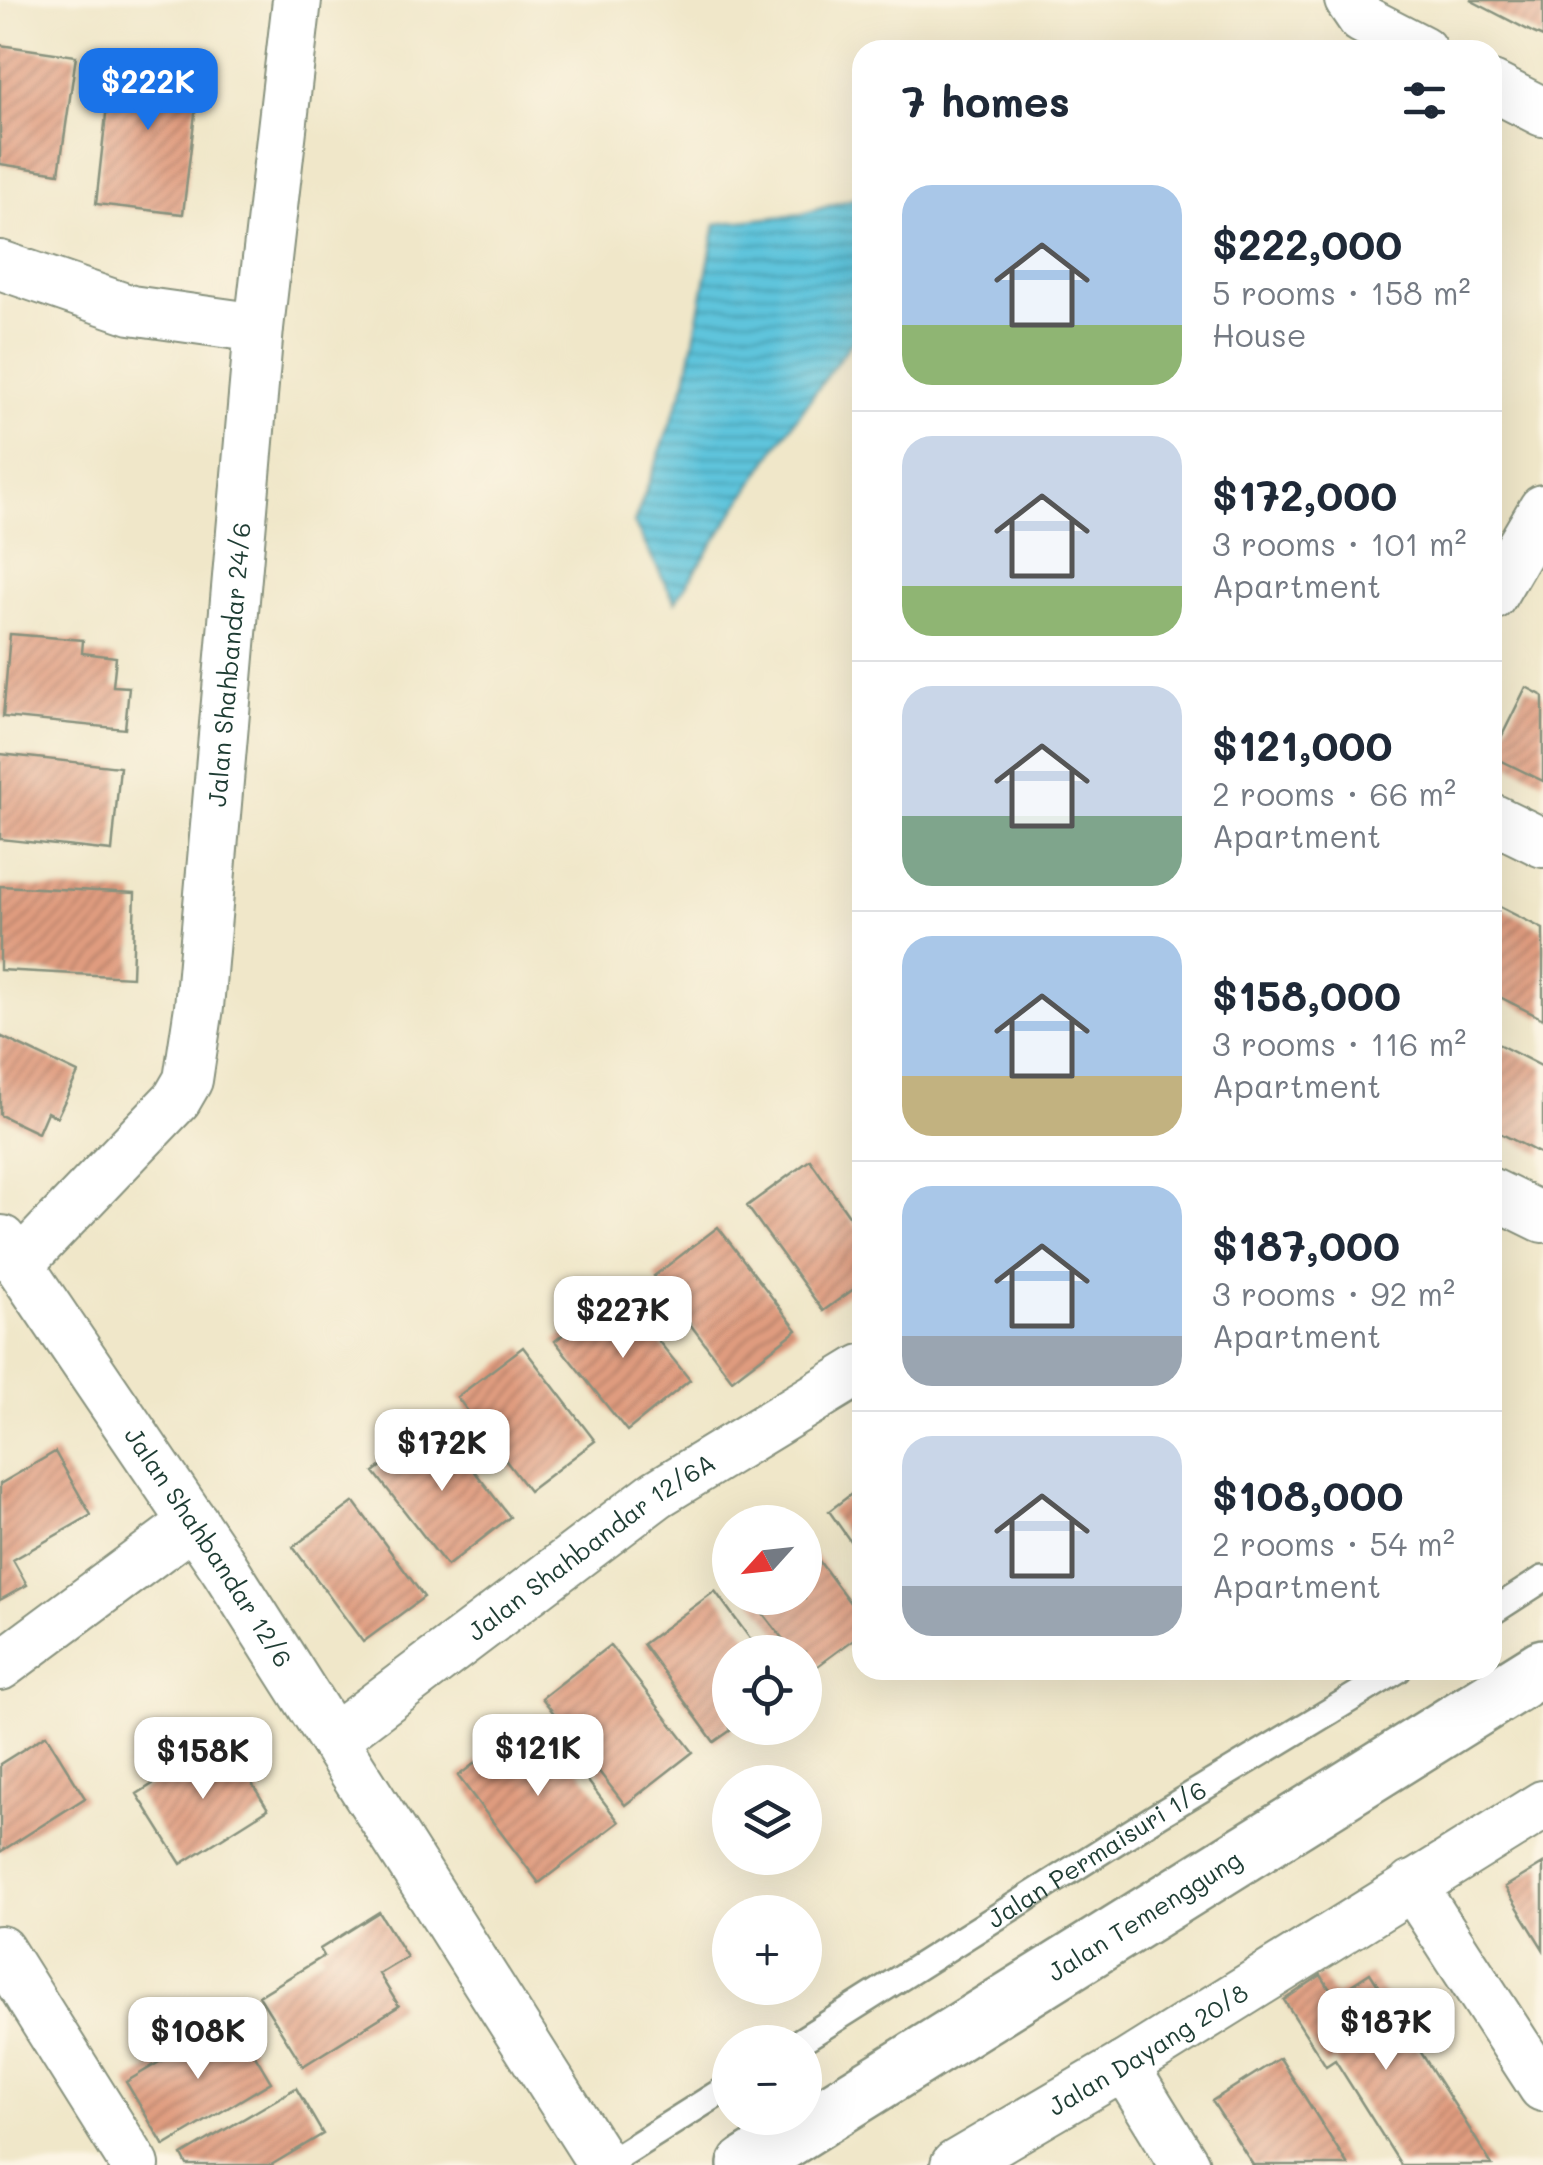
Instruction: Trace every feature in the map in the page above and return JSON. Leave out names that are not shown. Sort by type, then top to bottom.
[{"type":"street","name":"Jalan Shahbandar 24/6","points":[[10,1251],[177,1098],[188,1080],[259,328],[297,0]]},
{"type":"street","points":[[1356,9],[1406,40]]},
{"type":"street","points":[[1502,91],[1543,112]]},
{"type":"street","points":[[0,266],[131,310],[259,328]]},
{"type":"street","points":[[1502,579],[1543,509]]},
{"type":"street","points":[[1502,823],[1543,843]]},
{"type":"street","points":[[1502,1198],[1543,1218]]},
{"type":"street","name":"Jalan Shahbandar 12/6","points":[[10,1251],[194,1522],[604,2165]]},
{"type":"street","name":"Jalan Shahbandar 12/6A","points":[[333,1739],[657,1494],[852,1375]]},
{"type":"street","points":[[0,1666],[194,1522]]},
{"type":"street","name":"Jalan Temenggung","points":[[746,2165],[1543,1667]]},
{"type":"street","name":"Jalan Dayang 20/8","points":[[955,2165],[1124,2066],[1543,1804]]},
{"type":"street","points":[[1412,1885],[1543,2086]]},
{"type":"street","points":[[0,1950],[136,2165]]},
{"type":"street","points":[[1124,2066],[1185,2165]]},
{"type":"lane","points":[[1502,1605],[1543,1578]]},
{"type":"lane","name":"Jalan Permaisuri 1/6","points":[[822,2027],[1382,1680]]},
{"type":"lane","points":[[604,2165],[712,2097]]},
{"type":"water","points":[[852,199],[852,341],[781,440],[675,602],[634,523],[686,381],[716,224],[802,214]]},
{"type":"building","points":[[1470,0],[1543,0],[1543,37],[1534,33]]},
{"type":"building","points":[[0,45],[76,56],[59,173],[0,164]]},
{"type":"building","points":[[113,52],[201,63],[183,214],[96,204]]},
{"type":"building","points":[[10,634],[83,640],[82,653],[116,657],[113,686],[129,687],[125,729],[3,717]]},
{"type":"building","points":[[1526,687],[1543,696],[1543,781],[1502,761],[1502,736]]},
{"type":"building","points":[[0,754],[120,767],[112,851],[0,839]]},
{"type":"building","points":[[0,886],[135,893],[132,977],[0,970]]},
{"type":"building","points":[[1502,908],[1543,929],[1543,1019],[1502,998]]},
{"type":"building","points":[[0,1036],[78,1073],[57,1117],[47,1112],[38,1133],[0,1115]]},
{"type":"building","points":[[1502,1046],[1543,1067],[1543,1155],[1502,1134]]},
{"type":"building","points":[[810,1160],[852,1220],[852,1290],[823,1311],[747,1206]]},
{"type":"building","points":[[718,1227],[797,1330],[732,1380],[654,1276]]},
{"type":"building","points":[[618,1291],[690,1380],[627,1431],[555,1341]]},
{"type":"building","points":[[523,1347],[595,1441],[529,1491],[457,1397]]},
{"type":"building","points":[[437,1423],[510,1517],[447,1566],[374,1472]]},
{"type":"building","points":[[55,1452],[91,1515],[13,1560],[27,1585],[0,1600],[0,1484]]},
{"type":"building","points":[[852,1494],[852,1544],[829,1511]]},
{"type":"building","points":[[354,1502],[424,1597],[363,1642],[293,1547]]},
{"type":"building","points":[[822,1565],[852,1605],[852,1640],[822,1663],[822,1635],[780,1635],[764,1615],[822,1615]]},
{"type":"building","points":[[712,1593],[712,1615],[733,1615],[747,1635],[712,1635],[712,1739],[643,1644]]},
{"type":"building","points":[[610,1645],[693,1752],[625,1805],[542,1698]]},
{"type":"building","points":[[538,1715],[619,1822],[539,1883],[458,1776]]},
{"type":"building","points":[[46,1735],[85,1798],[0,1852],[0,1764]]},
{"type":"building","points":[[224,1739],[268,1809],[181,1864],[137,1794]]},
{"type":"building","points":[[1543,1864],[1543,1949],[1505,1887]]},
{"type":"building","points":[[379,1912],[407,1957],[379,1974],[399,2006],[303,2066],[259,1996],[324,1956],[320,1949]]},
{"type":"building","points":[[1370,1973],[1492,2165],[1401,2165],[1335,2060],[1326,2066],[1284,2000],[1321,1975],[1334,1996]]},
{"type":"building","points":[[233,2018],[271,2082],[164,2146],[126,2082]]},
{"type":"building","points":[[1280,2058],[1348,2165],[1253,2165],[1212,2101]]},
{"type":"building","points":[[296,2088],[323,2134],[271,2165],[187,2165],[182,2155]]}]
